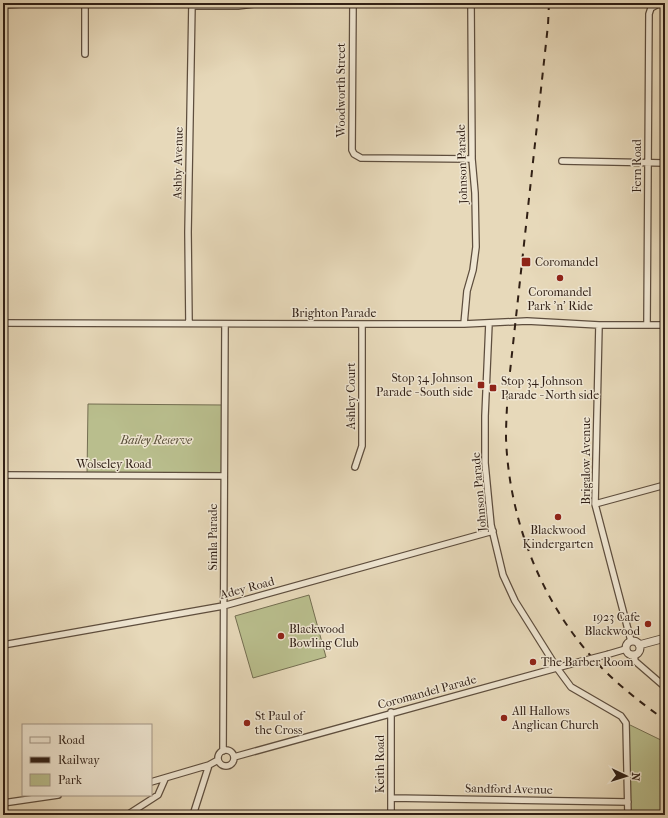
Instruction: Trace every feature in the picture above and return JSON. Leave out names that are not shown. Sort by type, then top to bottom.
[{"type":"street","points":[[3,5],[38,3]]},
{"type":"street","points":[[85,54],[86,3]]},
{"type":"street","points":[[192,4],[238,6],[263,3]]},
{"type":"street","name":"Woodworth Street","points":[[353,3],[352,150],[354,154],[361,158],[472,159]]},
{"type":"street","name":"Johnson Parade","points":[[464,324],[466,297],[473,270],[476,247],[475,193],[472,159],[471,3]]},
{"type":"street","name":"Fern Road","points":[[647,325],[649,14],[651,8],[660,3]]},
{"type":"street","name":"Ashby Avenue","points":[[189,323],[188,232],[192,4]]},
{"type":"street","points":[[562,160],[665,163]]},
{"type":"street","name":"Brighton Parade","points":[[3,323],[464,324],[527,321],[599,325],[665,325]]},
{"type":"street","name":"Johnson Parade","points":[[489,323],[485,416],[485,463],[491,525],[503,575],[516,601],[557,668],[571,687],[621,716],[626,723],[628,815]]},
{"type":"street","name":"Simla Parade","points":[[222,751],[225,324]]},
{"type":"street","name":"Ashley Court","points":[[355,467],[362,446],[362,324]]},
{"type":"street","name":"Brigalow Avenue","points":[[599,325],[595,504],[631,641]]},
{"type":"street","name":"Wolseley Road","points":[[3,475],[224,476]]},
{"type":"street","points":[[595,504],[665,485]]},
{"type":"street","name":"Adey Road","points":[[3,645],[223,606],[493,531]]},
{"type":"street","points":[[639,646],[665,638]]},
{"type":"street","points":[[634,655],[629,654],[626,649],[627,644],[631,641],[636,642],[639,646]]},
{"type":"street","points":[[634,655],[638,652],[639,646]]},
{"type":"street","name":"Coromandel Parade","points":[[234,757],[391,712],[626,649]]},
{"type":"street","points":[[634,655],[635,661],[665,687]]},
{"type":"street","name":"Keith Road","points":[[391,712],[391,815]]},
{"type":"street","points":[[154,782],[209,765],[218,760],[222,751],[230,751],[234,757],[233,762],[227,766],[221,765],[218,760]]},
{"type":"street","points":[[193,815],[209,765]]},
{"type":"street","points":[[127,815],[158,794],[165,779]]},
{"type":"street","points":[[154,782],[161,788]]},
{"type":"street","points":[[3,803],[51,796]]},
{"type":"street","name":"Sandford Avenue","points":[[391,798],[628,802]]},
{"type":"green space","name":"Bailey Reserve","points":[[88,404],[224,405],[224,476],[87,475]]},
{"type":"green space","name":"Blackwood Bowling Club","points":[[309,595],[326,657],[253,678],[235,616]]},
{"type":"green space","points":[[626,723],[665,742],[665,815],[628,815]]},
{"type":"railway","points":[[549,3],[548,25],[508,390],[506,438],[514,502],[534,563],[547,593],[564,620],[583,646],[604,670],[619,684],[665,720]]},
{"type":"place","name":"Coromandel","points":[[526,262]]},
{"type":"place","name":"Coromandel Park 'n' Ride","points":[[560,278]]},
{"type":"place","name":"Stop 34 Johnson Parade - South side","points":[[481,385]]},
{"type":"place","name":"Stop 34 Johnson Parade - North side","points":[[493,388]]},
{"type":"place","name":"Blackwood Kindergarten","points":[[558,517]]},
{"type":"place","name":"1923 Cafe Blackwood","points":[[648,624]]},
{"type":"place","name":"Blackwood Bowling Club","points":[[281,636]]},
{"type":"place","name":"The Barber Room","points":[[533,662]]},
{"type":"place","name":"All Hallows Anglican Church","points":[[504,718]]},
{"type":"place","name":"St Paul of the Cross","points":[[247,723]]}]
